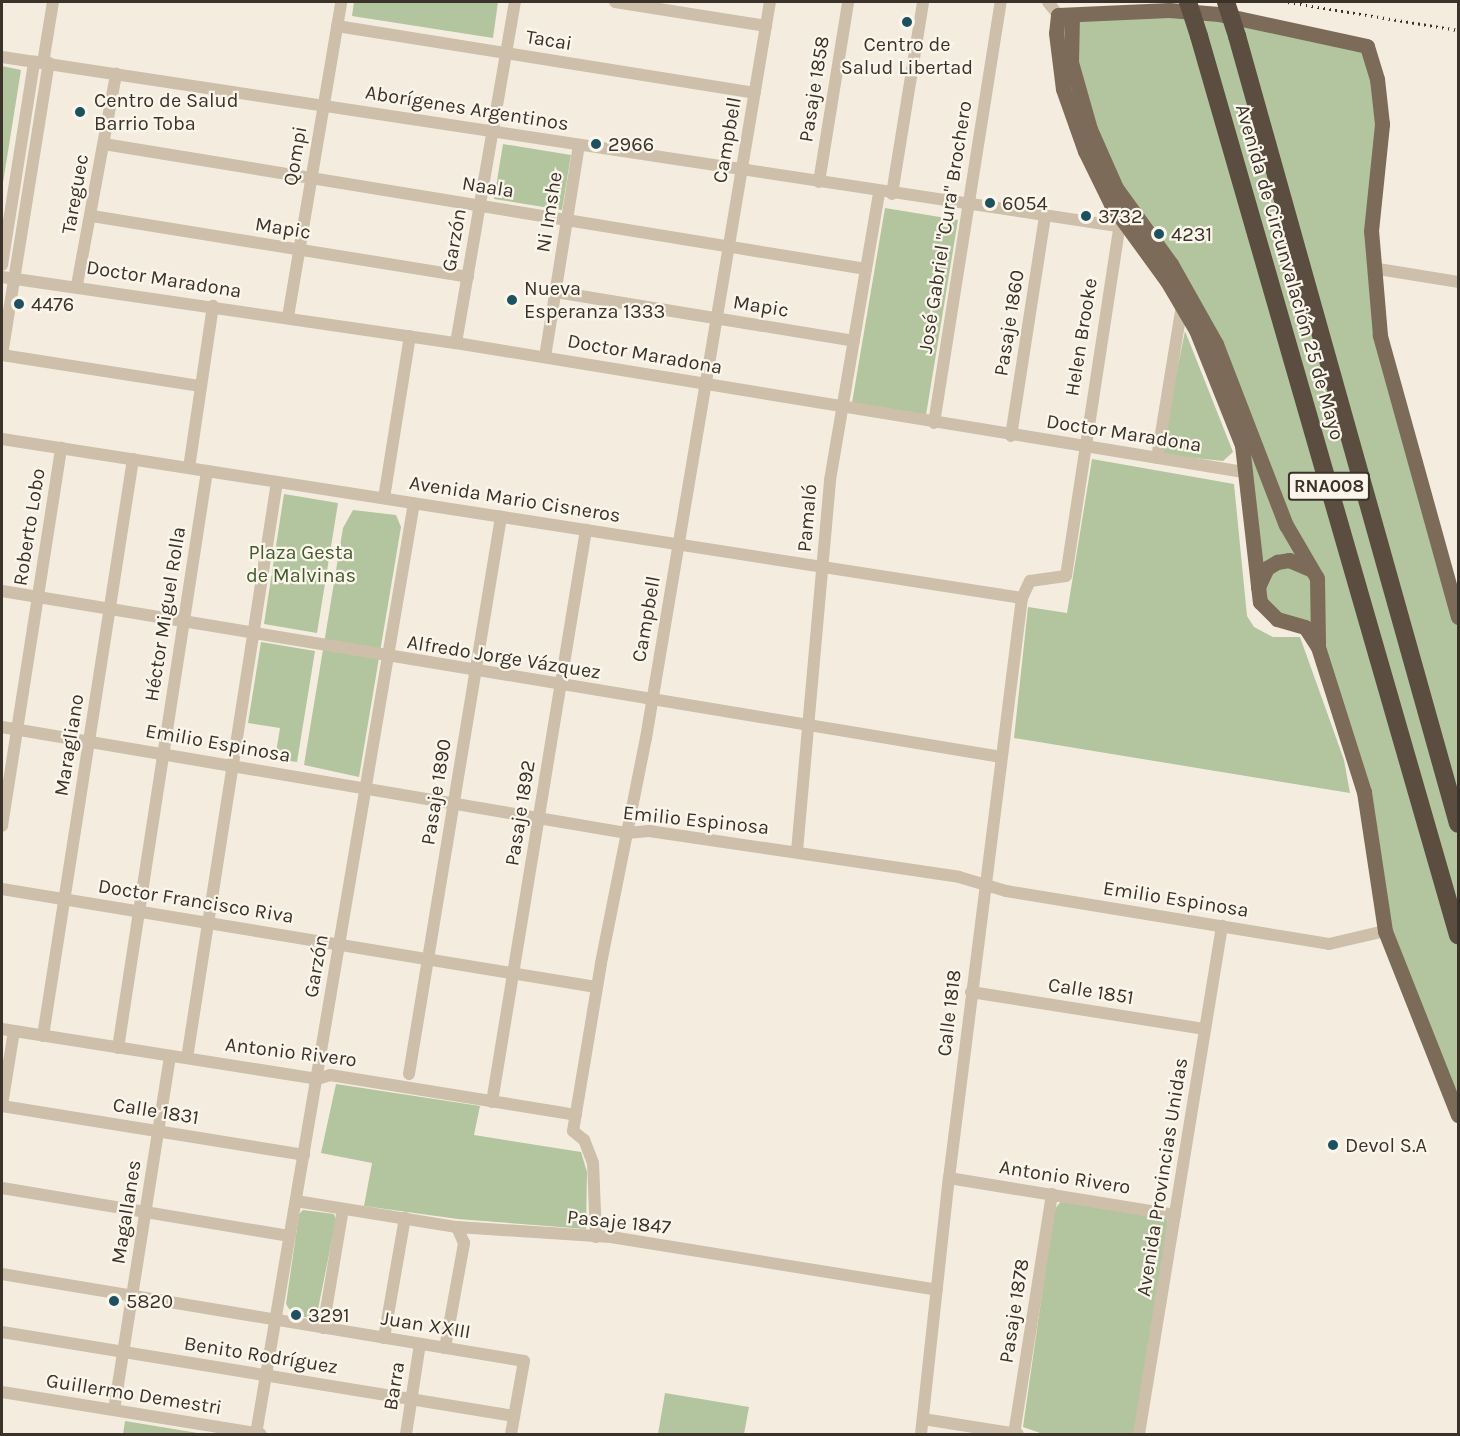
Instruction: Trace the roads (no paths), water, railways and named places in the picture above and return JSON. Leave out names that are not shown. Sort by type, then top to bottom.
[{"type":"highway","name":"Avenida de Circunvalación 25 de Mayo","points":[[1188,2],[1458,935]]},
{"type":"highway","name":"Avenida de Circunvalación 25 de Mayo","points":[[1226,2],[1458,824]]},
{"type":"main road","points":[[1458,616],[1386,362],[1372,268],[1371,231],[1382,124],[1377,79],[1367,46],[1219,14],[1169,10],[1065,15],[1071,62],[1090,129],[1116,188],[1127,226],[1182,305],[1242,445],[1258,590],[1267,612],[1305,627],[1318,647],[1364,792],[1385,931],[1458,1115]]},
{"type":"main road","points":[[1127,226],[1177,273],[1216,344],[1286,525],[1317,578],[1318,647]]},
{"type":"main road","points":[[1258,590],[1267,568],[1277,562],[1289,560],[1310,569]]},
{"type":"main road","points":[[1289,621],[1306,615],[1317,600]]},
{"type":"street","points":[[2,265],[53,2]]},
{"type":"street","name":"Qompi","points":[[288,317],[341,2]]},
{"type":"street","name":"Garzón","points":[[456,343],[515,2]]},
{"type":"street","points":[[615,2],[766,26]]},
{"type":"street","name":"Campbell","points":[[596,1237],[594,1163],[584,1140],[573,1131],[596,987],[652,700],[770,2]]},
{"type":"street","name":"Pasaje 1858","points":[[819,182],[848,2]]},
{"type":"street","points":[[892,194],[922,2]]},
{"type":"street","name":"José Gabriel \"Cura\" Brochero","points":[[934,423],[1001,2]]},
{"type":"street","points":[[1048,2],[1065,15]]},
{"type":"street","name":"Tacai","points":[[337,26],[754,93]]},
{"type":"street","name":"Aborígenes Argentinos","points":[[2,57],[968,206],[1127,226]]},
{"type":"street","points":[[42,63],[8,278],[2,355],[201,386]]},
{"type":"street","name":"Tareguec","points":[[77,285],[92,216],[116,74]]},
{"type":"street","name":"Naala","points":[[104,144],[866,269]]},
{"type":"street","name":"Ni Imshe","points":[[545,357],[579,145]]},
{"type":"street","name":"Pamaló","points":[[797,851],[830,480],[879,192]]},
{"type":"street","name":"Mapic","points":[[92,216],[468,277]]},
{"type":"street","name":"Pasaje 1860","points":[[1011,435],[1045,217]]},
{"type":"street","name":"Helen Brooke","points":[[1022,598],[1030,581],[1066,576],[1084,447],[1127,226]]},
{"type":"street","points":[[1372,268],[1458,282]]},
{"type":"street","name":"Doctor Maradona","points":[[8,278],[77,285],[456,343],[1244,472]]},
{"type":"street","name":"Mapic","points":[[556,292],[854,341]]},
{"type":"street","points":[[1157,458],[1182,305]]},
{"type":"street","points":[[189,468],[213,306]]},
{"type":"street","points":[[384,498],[410,336]]},
{"type":"street","name":"Avenida Mario Cisneros","points":[[2,439],[1022,598]]},
{"type":"street","name":"Roberto Lobo","points":[[2,826],[61,448]]},
{"type":"street","name":"Maragliano","points":[[43,1036],[133,459]]},
{"type":"street","name":"Héctor Miguel Rolla","points":[[118,1048],[207,471]]},
{"type":"street","points":[[187,1058],[277,482]]},
{"type":"street","name":"Garzón","points":[[258,1434],[414,503]]},
{"type":"street","name":"Pasaje 1890","points":[[409,1074],[501,517]]},
{"type":"street","name":"Pasaje 1892","points":[[492,1102],[586,530]]},
{"type":"street","name":"Alfredo Jorge Vázquez","points":[[2,591],[253,631],[387,658],[1001,757]]},
{"type":"street","name":"Calle 1818","points":[[921,1434],[971,992],[1022,598]]},
{"type":"street","name":"Emilio Espinosa","points":[[2,727],[164,752],[365,790],[627,833],[649,831],[797,851],[959,877],[985,885],[1329,944],[1385,931]]},
{"type":"street","name":"Doctor Francisco Riva","points":[[2,889],[596,987]]},
{"type":"street","name":"Avenida Provincias Unidas","points":[[1139,1434],[1222,926]]},
{"type":"street","name":"Calle 1851","points":[[971,992],[1206,1029]]},
{"type":"street","points":[[2,1106],[8,1030]]},
{"type":"street","name":"Antonio Rivero","points":[[8,1030],[316,1079],[330,1075],[576,1115]]},
{"type":"street","name":"Magallanes","points":[[114,1410],[170,1056]]},
{"type":"street","name":"Calle 1831","points":[[2,1106],[304,1155]]},
{"type":"street","name":"Antonio Rivero","points":[[949,1178],[1175,1215]]},
{"type":"street","points":[[2,1188],[290,1236]]},
{"type":"street","name":"Pasaje 1878","points":[[1015,1434],[1052,1194]]},
{"type":"street","name":"Pasaje 1847","points":[[296,1201],[457,1227],[596,1237],[937,1290]]},
{"type":"street","points":[[323,1328],[343,1209]]},
{"type":"street","points":[[384,1338],[405,1218]]},
{"type":"street","points":[[445,1348],[464,1243],[457,1227]]},
{"type":"street","name":"Juan XXIII","points":[[2,1275],[524,1361],[514,1416]]},
{"type":"street","name":"Benito Rodríguez","points":[[2,1332],[514,1416]]},
{"type":"street","name":"Barra","points":[[406,1434],[420,1344]]},
{"type":"street","name":"Guillermo Demestri","points":[[2,1392],[258,1434]]},
{"type":"street","points":[[511,1434],[514,1416]]},
{"type":"street","points":[[923,1419],[1015,1434]]},
{"type":"railway","points":[[1288,2],[1458,30]]},
{"type":"place","name":"Centro de Salud Libertad","points":[[907,22]]},
{"type":"place","name":"Centro de Salud Barrio Toba","points":[[80,112]]},
{"type":"place","name":"2966","points":[[596,144]]},
{"type":"place","name":"6054","points":[[990,203]]},
{"type":"place","name":"3732","points":[[1086,216]]},
{"type":"place","name":"4231","points":[[1159,234]]},
{"type":"place","name":"Nueva Esperanza 1333","points":[[512,300]]},
{"type":"place","name":"4476","points":[[19,304]]},
{"type":"place","name":"Devol S.A","points":[[1333,1145]]},
{"type":"place","name":"5820","points":[[114,1301]]},
{"type":"place","name":"3291","points":[[296,1315]]},
{"type":"park label","name":"Plaza Gesta de Malvinas","points":[[301,564]]}]
